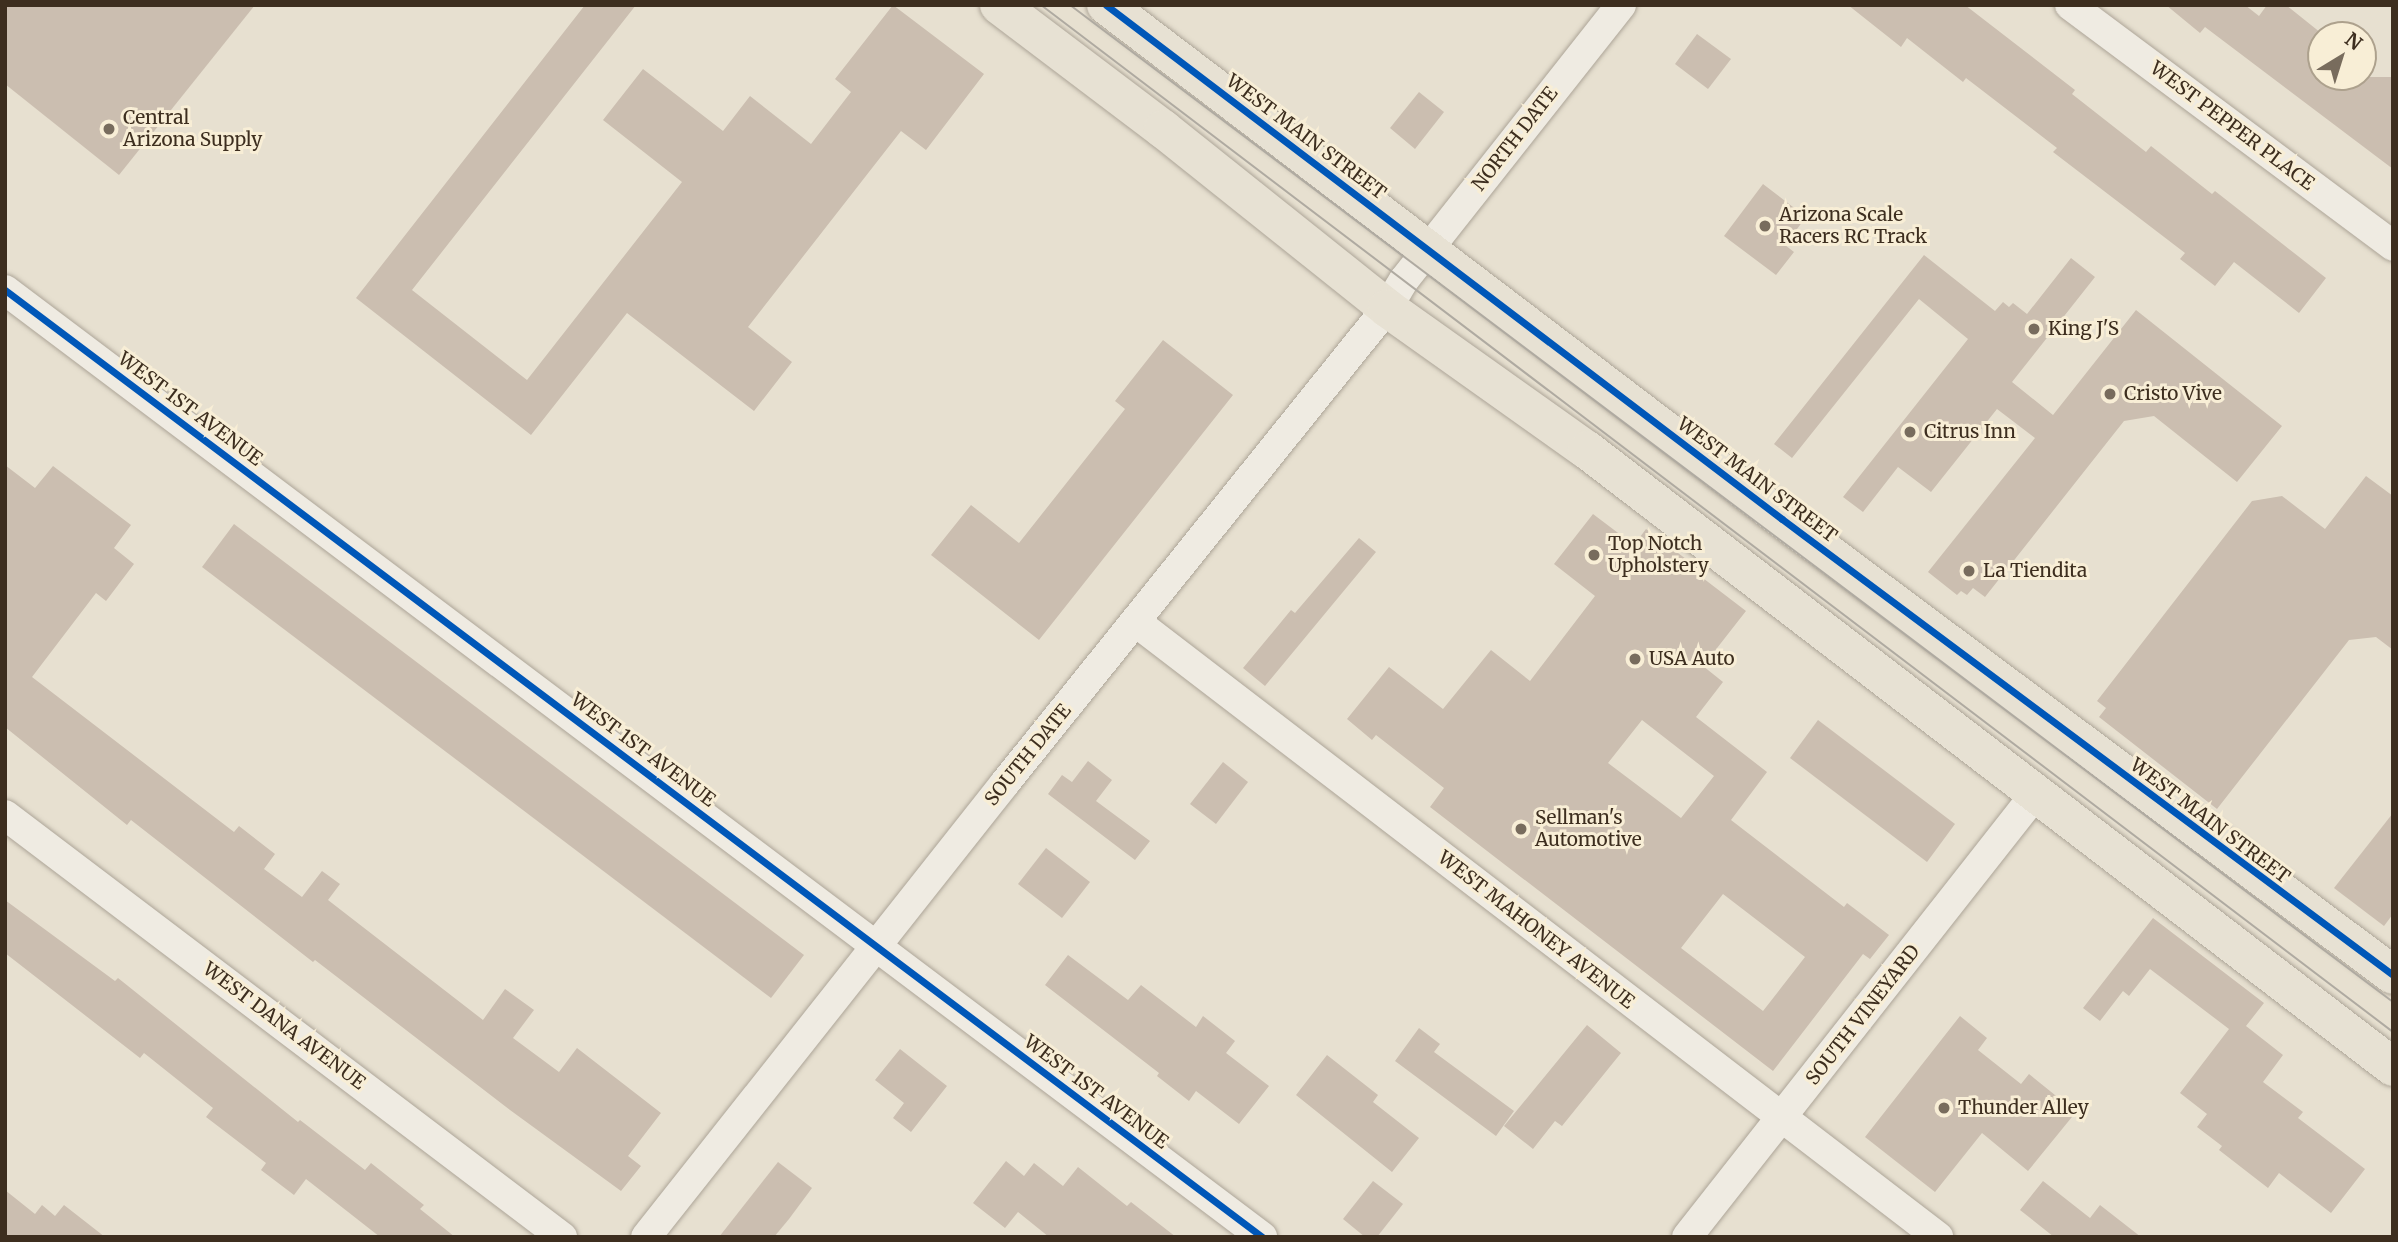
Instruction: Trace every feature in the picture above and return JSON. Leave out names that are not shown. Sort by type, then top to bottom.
[{"type":"main road","points":[[999,5],[1185,146],[1387,308],[1587,450],[2393,1067]]},
{"type":"main road","name":"WEST MAIN STREET","points":[[1106,5],[1419,261],[1835,559],[2393,975]]},
{"type":"street","name":"NORTH DATE","points":[[1419,261],[1621,5]]},
{"type":"street","name":"WEST PEPPER PLACE","points":[[2070,5],[2393,246]]},
{"type":"street","name":"SOUTH DATE","points":[[646,1237],[1387,308],[1419,261]]},
{"type":"street","name":"WEST 1ST AVENUE","points":[[5,290],[1262,1237]]},
{"type":"street","name":"WEST MAHONEY AVENUE","points":[[1136,622],[1938,1237]]},
{"type":"street","name":"SOUTH VINEYARD","points":[[1687,1237],[2037,792]]},
{"type":"street","name":"WEST DANA AVENUE","points":[[5,815],[562,1237]]},
{"type":"building","name":"Central Arizona Supply","points":[[5,5],[255,5],[119,175],[5,84]]},
{"type":"building","points":[[585,5],[636,5],[412,290],[527,380],[682,182],[603,120],[643,69],[723,131],[750,96],[811,144],[851,92],[835,79],[893,5],[984,74],[926,150],[901,131],[748,327],[792,362],[754,411],[627,313],[531,435],[356,298]]},
{"type":"building","points":[[1848,5],[1965,5],[2075,90],[2072,94],[2146,152],[2151,146],[2212,194],[2215,191],[2326,278],[2299,313],[2234,262],[2215,286],[2180,259],[2185,253],[2053,152],[2057,148],[1966,78],[1963,82],[1907,38],[1901,47]]},
{"type":"building","points":[[2166,5],[2245,5],[2259,16],[2267,5],[2286,5],[2307,22],[2307,91],[2377,91],[2377,77],[2393,77],[2393,169],[2205,27],[2200,33]]},
{"type":"building","points":[[1697,34],[1731,59],[1708,89],[1675,64]]},
{"type":"building","points":[[1419,92],[1444,112],[1415,149],[1390,128]]},
{"type":"building","name":"Arizona Scale Racers RC Track","points":[[1763,184],[1806,217],[1785,245],[1794,252],[1776,275],[1724,236]]},
{"type":"building","points":[[1924,255],[1995,311],[2003,302],[2009,307],[2013,303],[2027,314],[2071,258],[2095,277],[2012,382],[2053,415],[2136,310],[2282,426],[2237,482],[2154,416],[2124,421],[1985,597],[1973,588],[1967,595],[1961,591],[1957,595],[1928,572],[2035,438],[1997,409],[1931,492],[1898,467],[1863,512],[1843,497],[1968,339],[1919,299],[1792,458],[1774,444]]},
{"type":"building","points":[[1163,340],[1233,395],[1039,640],[931,555],[971,505],[1019,543],[1125,409],[1115,401]]},
{"type":"building","points":[[5,465],[35,488],[53,466],[131,525],[114,548],[134,564],[106,601],[96,593],[32,677],[234,832],[239,826],[275,854],[264,869],[302,897],[322,871],[340,884],[328,900],[483,1020],[505,989],[534,1010],[513,1038],[559,1072],[577,1048],[661,1113],[628,1156],[641,1166],[621,1191],[510,1110],[315,960],[313,962],[131,820],[127,825],[5,727]]},
{"type":"building","points":[[2366,476],[2393,496],[2393,650],[2376,637],[2349,640],[2217,809],[2099,717],[2106,708],[2097,701],[2252,501],[2282,496],[2325,529]]},
{"type":"building","points":[[1593,514],[1634,545],[1646,529],[1698,568],[1695,572],[1746,611],[1703,666],[1723,682],[1696,717],[1767,772],[1731,820],[1844,907],[1847,903],[1889,935],[1870,959],[1863,954],[1773,1071],[1430,807],[1444,788],[1376,735],[1372,740],[1347,719],[1389,667],[1443,709],[1491,650],[1530,681],[1595,596],[1554,564]],"holes":[[[1642,720],[1714,776],[1681,818],[1608,763]],[[1723,894],[1805,957],[1763,1011],[1681,948]]]},
{"type":"building","points":[[234,524],[804,955],[771,998],[202,567]]},
{"type":"building","points":[[1359,538],[1376,552],[1265,686],[1243,668],[1291,610],[1295,613]]},
{"type":"building","points":[[1818,720],[1955,824],[1927,862],[1790,758]]},
{"type":"building","points":[[1088,761],[1112,780],[1096,801],[1150,841],[1135,860],[1048,794],[1062,775],[1072,782]]},
{"type":"building","points":[[1223,762],[1248,782],[1216,824],[1190,804]]},
{"type":"building","points":[[2393,813],[2393,914],[2384,926],[2334,888]]},
{"type":"building","points":[[1046,848],[1090,882],[1062,918],[1018,884]]},
{"type":"building","points":[[5,900],[115,981],[118,978],[298,1122],[300,1120],[365,1170],[371,1163],[424,1205],[420,1209],[455,1237],[380,1237],[306,1179],[294,1195],[261,1170],[266,1163],[206,1117],[213,1108],[144,1053],[140,1058],[5,953]]},
{"type":"building","points":[[2153,918],[2264,1003],[2246,1026],[2283,1055],[2263,1082],[2303,1112],[2298,1118],[2365,1169],[2331,1213],[2279,1173],[2268,1188],[2219,1150],[2222,1146],[2197,1127],[2207,1114],[2180,1093],[2229,1029],[2150,969],[2129,996],[2123,991],[2100,1021],[2083,1008]]},
{"type":"building","points":[[1068,955],[1128,1000],[1141,985],[1196,1027],[1203,1016],[1235,1041],[1226,1053],[1269,1086],[1239,1124],[1196,1091],[1189,1101],[1157,1076],[1159,1073],[1045,985]]},
{"type":"building","name":"Thunder Alley","points":[[1960,1016],[1987,1038],[1978,1050],[2021,1084],[2029,1074],[2076,1112],[2028,1171],[1982,1133],[1935,1192],[1865,1137]]},
{"type":"building","points":[[1587,1025],[1621,1053],[1562,1126],[1555,1121],[1533,1149],[1504,1126]]},
{"type":"building","points":[[1419,1028],[1440,1044],[1434,1052],[1514,1111],[1496,1136],[1395,1061]]},
{"type":"building","points":[[900,1049],[947,1086],[911,1132],[893,1118],[904,1103],[875,1080]]},
{"type":"building","points":[[1327,1055],[1378,1095],[1373,1102],[1419,1138],[1392,1172],[1296,1095]]},
{"type":"building","points":[[1006,1161],[1024,1176],[1034,1163],[1063,1186],[1078,1167],[1127,1206],[1131,1202],[1176,1237],[1049,1237],[1018,1212],[1005,1228],[973,1203]]},
{"type":"building","points":[[778,1162],[812,1188],[789,1219],[774,1237],[719,1237]]},
{"type":"building","points":[[1373,1181],[1403,1204],[1377,1237],[1365,1237],[1343,1219]]},
{"type":"building","points":[[2043,1181],[2090,1218],[2100,1205],[2141,1237],[2054,1237],[2020,1210]]},
{"type":"building","points":[[5,1190],[35,1214],[42,1205],[55,1216],[64,1205],[105,1237],[5,1237]]},
{"type":"tram line","points":[[1041,5],[2393,1032]]},
{"type":"tram line","points":[[1070,5],[2393,1002]]},
{"type":"cycle path","points":[[1106,5],[1782,519],[2393,975]]},
{"type":"cycle path","points":[[5,290],[1262,1237]]},
{"type":"place","name":"Central Arizona Supply","points":[[109,129]]},
{"type":"place","name":"Arizona Scale Racers RC Track","points":[[1765,226]]},
{"type":"place","name":"King J'S","points":[[2034,329]]},
{"type":"place","name":"Cristo Vive","points":[[2110,394]]},
{"type":"place","name":"Citrus Inn","points":[[1910,432]]},
{"type":"place","name":"Top Notch Upholstery","points":[[1594,555]]},
{"type":"place","name":"La Tiendita","points":[[1969,571]]},
{"type":"place","name":"USA Auto","points":[[1635,659]]},
{"type":"place","name":"Sellman's Automotive","points":[[1521,829]]},
{"type":"place","name":"Thunder Alley","points":[[1944,1108]]}]
